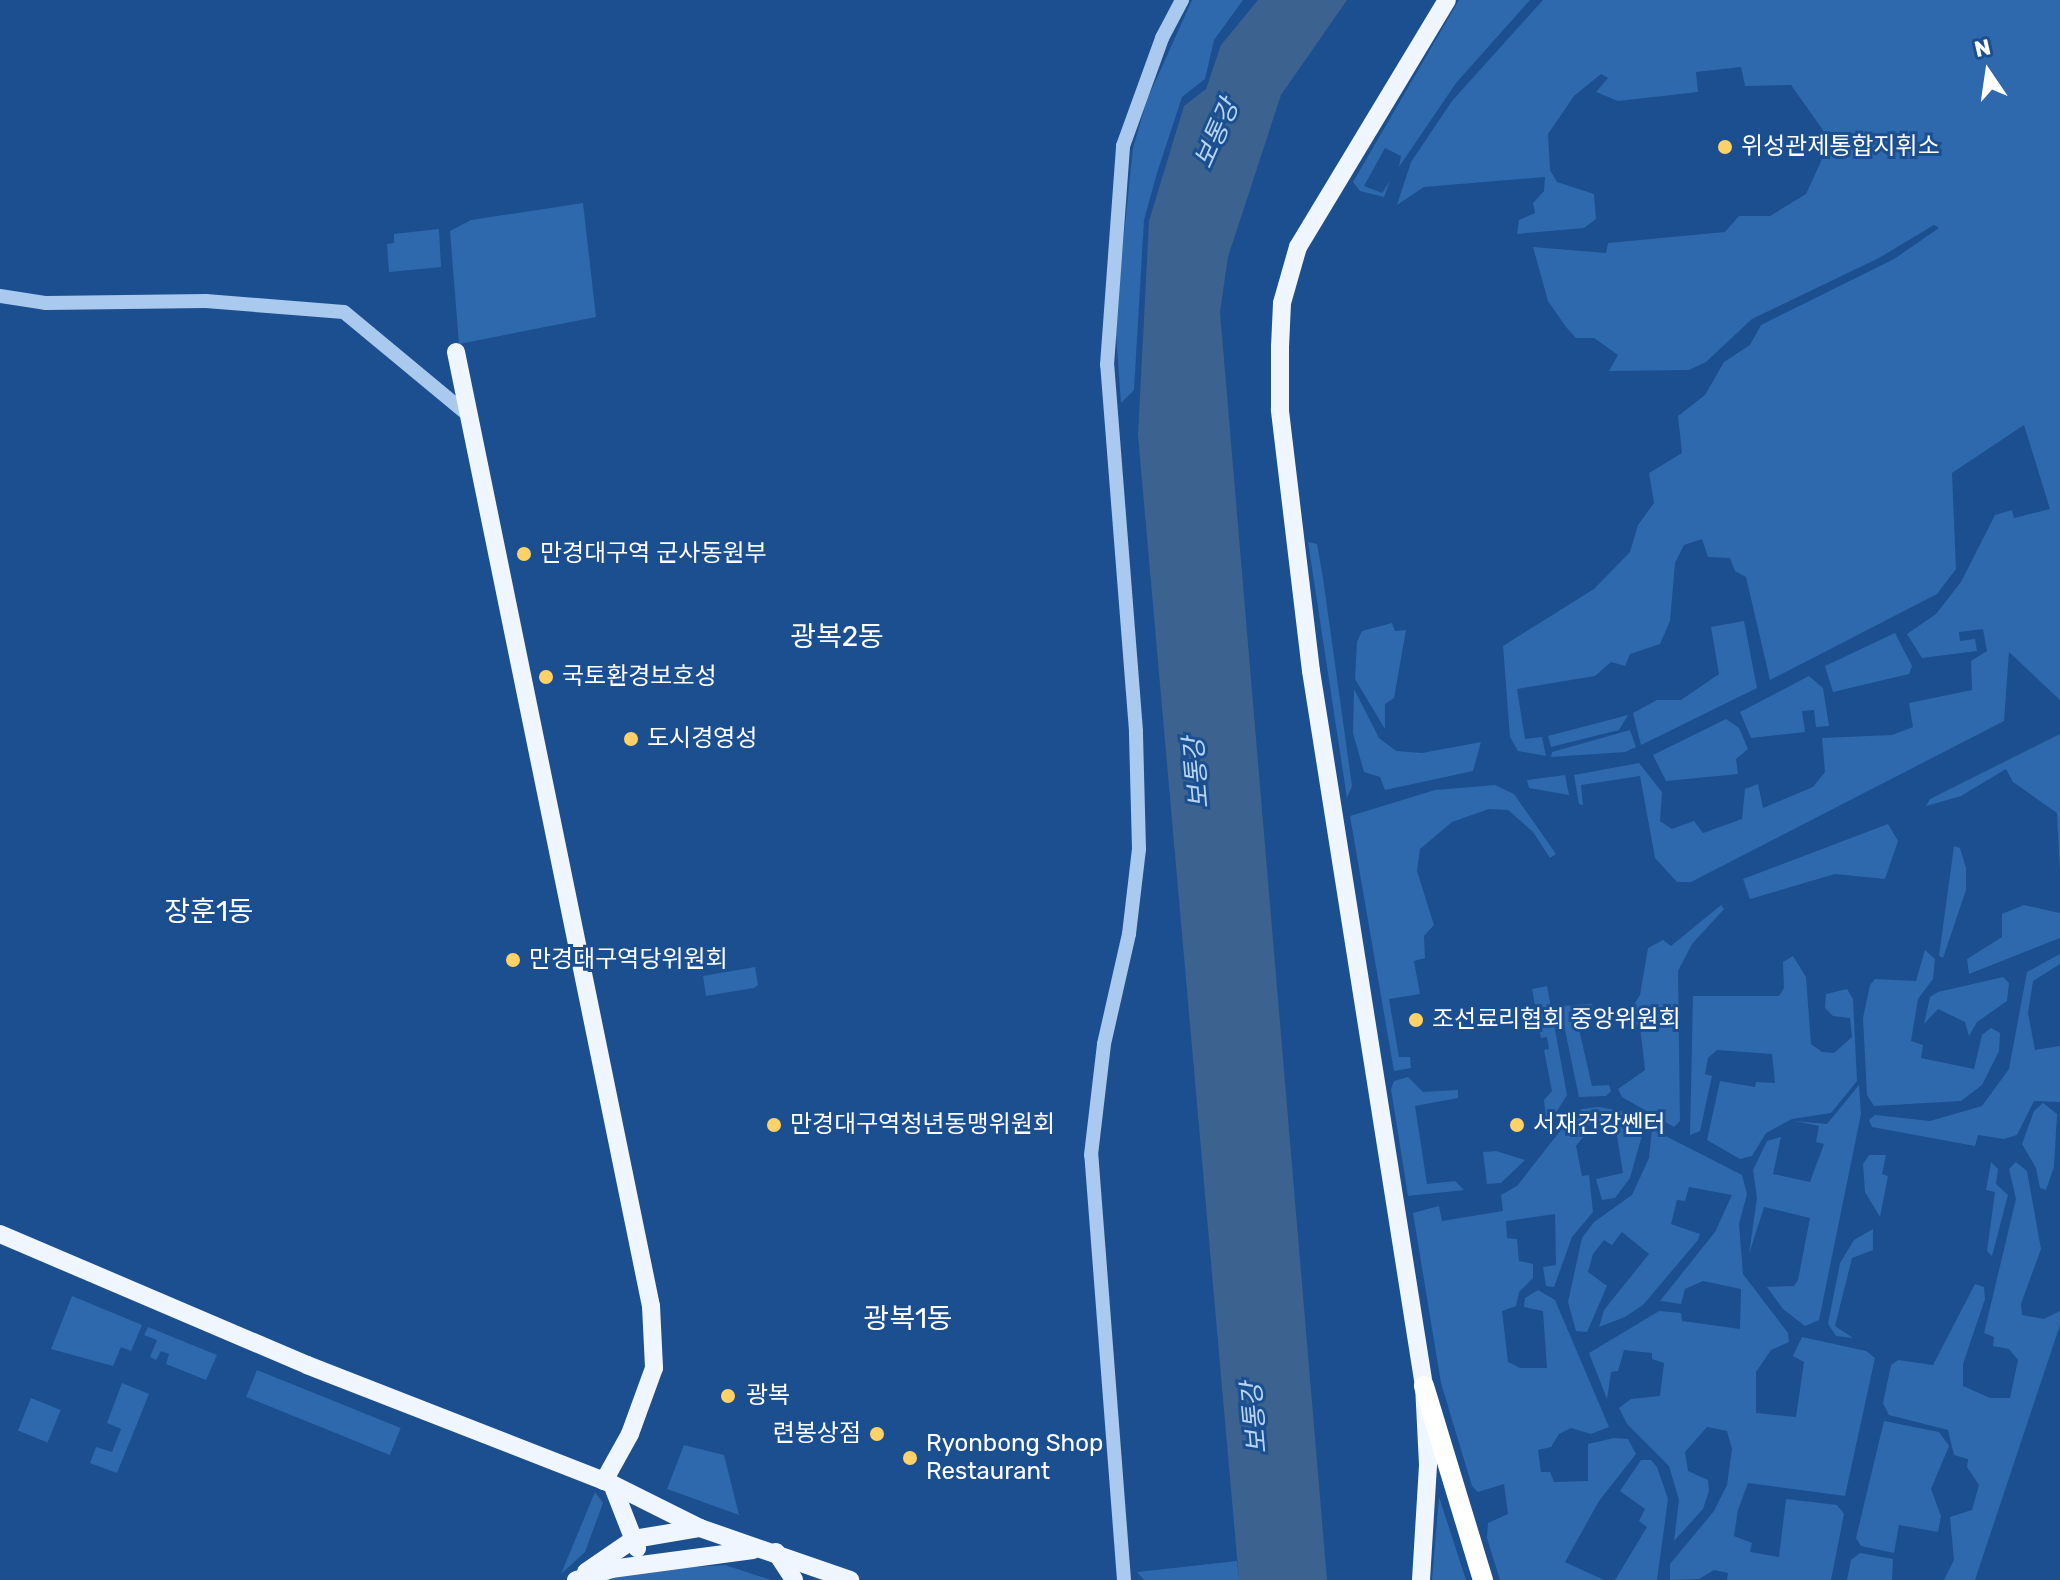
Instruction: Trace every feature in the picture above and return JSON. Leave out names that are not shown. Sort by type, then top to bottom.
[{"type":"highway","points":[[1424,1386],[1483,1580]]},
{"type":"main road","points":[[1421,1580],[1428,1464],[1424,1386],[1311,671],[1280,410],[1280,347],[1282,303],[1298,247],[1447,0]]},
{"type":"main road","points":[[456,352],[594,1009],[651,1306],[654,1368],[630,1434],[608,1482],[643,1565]]},
{"type":"main road","points":[[0,1234],[307,1365],[608,1482],[700,1528],[850,1580]]},
{"type":"main road","points":[[574,1580],[634,1539],[700,1528]]},
{"type":"main road","points":[[700,1528],[709,1555]]},
{"type":"main road","points":[[574,1580],[643,1565],[768,1550]]},
{"type":"main road","points":[[768,1550],[794,1580]]},
{"type":"street","points":[[1124,1580],[1091,1155],[1093,1111],[1129,934],[1139,849],[1136,731],[1107,365],[1123,146],[1182,0]]},
{"type":"street","points":[[0,296],[46,303],[206,301],[344,312],[467,414]]},
{"type":"shaded area","points":[[1192,0],[1243,0],[1214,40],[1205,79],[1182,97],[1157,173],[1144,220],[1134,390],[1121,403],[1115,321],[1133,148],[1147,100]]},
{"type":"shaded area","points":[[1459,0],[1530,0],[1456,83],[1399,167],[1401,156],[1385,148],[1364,186],[1382,193],[1390,181],[1384,197],[1360,191],[1353,182]]},
{"type":"shaded area","points":[[1543,0],[2060,0],[2060,700],[2009,652],[2004,721],[1691,882],[1677,882],[1655,858],[1640,776],[1581,785],[1583,805],[1579,804],[1574,775],[1639,763],[1662,792],[1660,821],[1672,829],[1694,821],[1703,833],[1742,819],[1745,789],[1758,784],[1763,808],[1813,787],[1825,772],[1822,738],[1892,735],[1913,727],[1909,703],[1972,690],[1971,661],[1987,651],[1983,629],[1959,632],[1960,641],[1975,639],[1977,651],[1922,658],[1907,634],[1936,614],[1961,582],[1995,515],[2012,510],[2014,518],[2050,509],[2024,425],[1952,473],[1956,569],[1937,594],[1770,680],[1746,577],[1735,571],[1730,558],[1708,557],[1702,539],[1684,545],[1675,563],[1670,621],[1660,644],[1630,654],[1625,666],[1611,662],[1595,676],[1517,689],[1525,739],[1542,737],[1546,756],[1518,751],[1510,737],[1503,646],[1594,589],[1630,552],[1638,525],[1654,503],[1649,473],[1682,453],[1678,416],[1705,395],[1724,362],[1750,345],[1761,325],[1894,259],[1939,228],[1934,225],[1879,258],[1752,319],[1706,362],[1689,370],[1609,371],[1618,355],[1594,338],[1576,338],[1566,327],[1548,301],[1533,247],[1606,253],[1608,243],[1725,232],[1739,216],[1770,216],[1806,194],[1823,157],[1823,130],[1791,85],[1745,86],[1741,67],[1696,72],[1698,92],[1618,101],[1596,92],[1608,78],[1601,74],[1574,96],[1548,134],[1550,170],[1557,182],[1594,194],[1596,219],[1584,228],[1517,234],[1519,220],[1535,213],[1533,203],[1544,191],[1545,177],[1424,187],[1397,205],[1411,162],[1452,101]]},
{"type":"shaded area","points":[[583,203],[596,317],[459,344],[450,231],[471,220]]},
{"type":"shaded area","points":[[439,229],[441,267],[389,272],[387,244],[394,243],[394,234]]},
{"type":"shaded area","points":[[1308,542],[1317,544],[1323,578],[1352,786],[1347,798]]},
{"type":"shaded area","points":[[1744,621],[1757,688],[1641,745],[1633,713],[1657,700],[1681,700],[1719,674],[1711,627]]},
{"type":"shaded area","points":[[1392,623],[1395,631],[1406,630],[1394,698],[1385,704],[1385,729],[1355,679],[1357,642],[1362,631]]},
{"type":"shaded area","points":[[1895,633],[1912,666],[1909,674],[1833,692],[1825,666]]},
{"type":"shaded area","points":[[1809,676],[1823,688],[1829,726],[1816,727],[1814,710],[1802,711],[1805,732],[1751,738],[1740,712]]},
{"type":"shaded area","points":[[1354,689],[1379,738],[1396,751],[1422,753],[1481,742],[1473,771],[1385,790],[1380,777],[1364,772],[1353,733]]},
{"type":"shaded area","points":[[1628,715],[1619,730],[1551,747],[1548,736]]},
{"type":"shaded area","points":[[1726,719],[1739,728],[1748,749],[1736,759],[1738,774],[1666,781],[1653,755]]},
{"type":"shaded area","points":[[1630,730],[1636,747],[1625,752],[1551,757],[1552,752]]},
{"type":"shaded area","points":[[2060,734],[2060,874],[2057,813],[2013,782],[2006,769],[1961,796],[1926,806],[1930,799]]},
{"type":"shaded area","points":[[1565,775],[1569,795],[1529,788],[1527,780]]},
{"type":"shaded area","points":[[1495,785],[1514,794],[1556,854],[1550,858],[1533,832],[1508,810],[1489,809],[1452,822],[1420,849],[1417,871],[1434,925],[1424,936],[1425,958],[1414,961],[1420,994],[1389,999],[1399,1057],[1410,1057],[1411,1068],[1394,1071],[1350,816],[1435,790]]},
{"type":"shaded area","points":[[1888,824],[1898,841],[1885,879],[1835,874],[1750,899],[1743,879]]},
{"type":"shaded area","points":[[1954,846],[1960,848],[1966,868],[1966,890],[1943,958],[1939,956]]},
{"type":"shaded area","points":[[1721,905],[1724,909],[1692,944],[1678,971],[1680,1121],[1674,1127],[1622,1097],[1618,1089],[1645,1070],[1640,1026],[1632,1022],[1632,1008],[1640,995],[1648,948],[1663,940],[1671,946]]},
{"type":"shaded area","points":[[2024,905],[2060,913],[2060,938],[1969,974],[1967,959],[2002,937],[2002,914]]},
{"type":"shaded area","points":[[1925,950],[1935,959],[1933,979],[1918,999],[1911,1041],[1923,1045],[1921,1058],[1974,1069],[1982,1035],[1991,1028],[2000,1033],[1999,1051],[1982,1085],[1961,1101],[1874,1106],[1867,1095],[1863,1018],[1870,985],[1875,979],[1916,981]]},
{"type":"shaded area","points":[[2060,954],[2060,964],[2033,981],[2028,1013],[2035,1050],[2060,1046],[2060,1102],[2034,1101],[2017,1135],[2004,1139],[1978,1135],[1975,1146],[1872,1127],[1869,1120],[1875,1115],[1930,1121],[1982,1106],[2009,1069],[2027,972]]},
{"type":"shaded area","points":[[1793,956],[1806,977],[1811,1044],[1822,1052],[1834,1053],[1852,1037],[1850,1018],[1833,1016],[1825,1008],[1826,994],[1847,989],[1853,999],[1857,1081],[1831,1113],[1792,1119],[1766,1133],[1752,1156],[1740,1159],[1707,1140],[1720,1081],[1755,1087],[1756,1082],[1775,1083],[1772,1054],[1717,1050],[1708,1058],[1705,1074],[1712,1076],[1700,1131],[1690,1135],[1693,996],[1779,996],[1784,988],[1783,962]]},
{"type":"shaded area","points":[[755,967],[758,985],[754,988],[706,996],[703,976]]},
{"type":"shaded area","points":[[2003,977],[2009,983],[2007,1001],[1977,1022],[1969,1036],[1965,1022],[1938,1009],[1924,1024],[1930,997],[1938,992]]},
{"type":"shaded area","points":[[1547,986],[1567,1095],[1547,1127],[1544,1100],[1552,1091],[1544,1050],[1549,1049],[1547,1037],[1541,1038],[1532,989]]},
{"type":"shaded area","points":[[1592,1004],[1595,1019],[1579,1029],[1592,1086],[1609,1085],[1611,1091],[1606,1096],[1579,1097],[1560,1006]]},
{"type":"shaded area","points":[[1408,1077],[1423,1092],[1458,1090],[1458,1098],[1415,1106],[1427,1184],[1455,1181],[1464,1190],[1408,1196],[1391,1089],[1394,1081]]},
{"type":"shaded area","points":[[1859,1085],[1861,1114],[1819,1320],[1805,1326],[1783,1309],[1767,1287],[1794,1286],[1798,1280],[1810,1218],[1764,1207],[1749,1254],[1757,1198],[1753,1170],[1767,1141],[1781,1137],[1773,1174],[1810,1182],[1824,1144],[1816,1142],[1819,1126],[1795,1121],[1827,1124]]},
{"type":"shaded area","points":[[2043,1103],[2057,1114],[2054,1167],[2046,1190],[2040,1188],[2036,1168],[2022,1144],[2034,1111]]},
{"type":"shaded area","points":[[1599,1107],[1638,1114],[1643,1132],[1630,1178],[1615,1198],[1602,1200],[1596,1179],[1623,1173],[1615,1124],[1608,1120],[1581,1126],[1583,1137],[1576,1146],[1582,1176],[1589,1175],[1593,1212],[1572,1237],[1554,1287],[1546,1286],[1543,1267],[1556,1265],[1555,1214],[1506,1221],[1507,1238],[1517,1239],[1519,1261],[1533,1264],[1533,1278],[1519,1292],[1516,1306],[1502,1311],[1508,1362],[1520,1368],[1547,1368],[1543,1311],[1524,1307],[1525,1298],[1538,1290],[1555,1300],[1609,1427],[1591,1434],[1571,1428],[1559,1434],[1551,1447],[1538,1450],[1541,1472],[1550,1472],[1554,1482],[1588,1481],[1588,1444],[1614,1438],[1628,1439],[1636,1454],[1599,1501],[1565,1562],[1604,1580],[1500,1580],[1487,1538],[1488,1523],[1508,1514],[1504,1484],[1478,1492],[1472,1486],[1441,1383],[1413,1213],[1439,1206],[1442,1221],[1503,1211],[1501,1195],[1517,1186],[1568,1121],[1582,1109]]},
{"type":"shaded area","points":[[1652,1129],[1742,1175],[1747,1194],[1739,1224],[1743,1274],[1788,1333],[1789,1342],[1771,1350],[1756,1372],[1756,1413],[1796,1417],[1804,1362],[1793,1356],[1802,1337],[1866,1351],[1875,1358],[1845,1496],[1748,1483],[1738,1510],[1734,1536],[1752,1543],[1750,1552],[1779,1557],[1786,1499],[1837,1505],[1844,1514],[1831,1580],[1727,1580],[1728,1573],[1714,1570],[1699,1579],[1670,1580],[1670,1564],[1714,1511],[1727,1485],[1732,1449],[1727,1431],[1707,1427],[1685,1452],[1688,1471],[1708,1480],[1709,1491],[1703,1509],[1674,1541],[1679,1500],[1669,1466],[1627,1424],[1619,1408],[1631,1399],[1660,1396],[1664,1363],[1652,1359],[1652,1353],[1624,1350],[1618,1371],[1611,1372],[1607,1399],[1589,1353],[1659,1311],[1681,1313],[1682,1321],[1740,1329],[1741,1289],[1703,1281],[1685,1289],[1681,1304],[1660,1301],[1715,1232],[1732,1195],[1689,1187],[1685,1201],[1677,1200],[1671,1224],[1700,1234],[1698,1240],[1643,1305],[1625,1317],[1599,1327],[1604,1310],[1649,1254],[1622,1232],[1612,1245],[1604,1240],[1593,1254],[1588,1272],[1607,1286],[1587,1332],[1576,1331],[1568,1302],[1582,1238],[1594,1222],[1632,1195],[1649,1158]]},
{"type":"shaded area","points":[[1496,1151],[1525,1160],[1501,1183],[1487,1184],[1483,1152]]},
{"type":"shaded area","points":[[1869,1155],[1886,1155],[1882,1174],[1888,1176],[1880,1217],[1865,1192],[1863,1164]]},
{"type":"shaded area","points":[[1991,1162],[1998,1169],[1996,1184],[2008,1195],[1992,1256],[1987,1251],[1995,1192],[1986,1190]]},
{"type":"shaded area","points":[[2016,1162],[2027,1171],[2041,1249],[2021,1304],[2022,1315],[2044,1319],[2060,1311],[2060,1325],[1975,1580],[1944,1580],[1954,1560],[1950,1517],[1972,1510],[1979,1485],[1967,1467],[1968,1459],[1954,1455],[1948,1430],[1889,1415],[1883,1403],[1891,1365],[1898,1360],[1933,1365],[1975,1284],[1984,1287],[1985,1299],[1963,1364],[1963,1386],[1990,1398],[2010,1398],[2018,1360],[2009,1349],[1993,1346],[1994,1337],[1984,1333],[2016,1199],[2009,1169]]},
{"type":"shaded area","points":[[1873,1229],[1873,1250],[1852,1258],[1835,1326],[1853,1338],[1836,1336],[1828,1324],[1840,1263],[1854,1240]]},
{"type":"shaded area","points":[[72,1296],[142,1325],[131,1351],[121,1347],[113,1366],[51,1349]]},
{"type":"shaded area","points":[[148,1327],[217,1355],[206,1380],[166,1364],[169,1354],[161,1351],[156,1360],[150,1357],[157,1340],[144,1335]]},
{"type":"shaded area","points":[[257,1370],[401,1428],[390,1455],[246,1397]]},
{"type":"shaded area","points":[[122,1383],[149,1394],[117,1473],[90,1463],[96,1447],[112,1452],[121,1429],[107,1423]]},
{"type":"shaded area","points":[[31,1398],[61,1410],[48,1442],[18,1430]]},
{"type":"shaded area","points":[[1884,1421],[1939,1432],[1949,1446],[1931,1489],[1941,1516],[1938,1532],[1899,1525],[1894,1553],[1861,1546],[1856,1538]]},
{"type":"shaded area","points":[[684,1445],[724,1455],[739,1515],[667,1489]]},
{"type":"shaded area","points":[[1641,1460],[1651,1460],[1657,1467],[1668,1499],[1657,1580],[1615,1580],[1647,1527],[1639,1521],[1645,1509],[1620,1491]]},
{"type":"shaded area","points":[[595,1492],[603,1503],[585,1552],[561,1574]]},
{"type":"shaded area","points":[[1439,1497],[1466,1580],[1432,1580]]},
{"type":"shaded area","points":[[1860,1553],[1893,1559],[1892,1580],[1847,1580],[1851,1560]]},
{"type":"shaded area","points":[[1237,1561],[1239,1580],[1144,1580],[1137,1572]]},
{"type":"shaded area","points":[[725,1565],[771,1580],[605,1580],[648,1570]]},
{"type":"water","name":"보통강","points":[[1258,0],[1347,0],[1281,95],[1228,257],[1220,312],[1327,1580],[1239,1580],[1138,435],[1149,221],[1184,106],[1206,89],[1221,45]]},
{"type":"place","name":"위성관제통합지휘소","points":[[1725,147]]},
{"type":"place","name":"만경대구역 군사동원부","points":[[524,554]]},
{"type":"place","name":"국토환경보호성","points":[[546,677]]},
{"type":"place","name":"도시경영성","points":[[631,739]]},
{"type":"place","name":"만경대구역당위원회","points":[[513,960]]},
{"type":"place","name":"조선료리협회 중앙위원회","points":[[1416,1020]]},
{"type":"place","name":"만경대구역청년동맹위원회","points":[[774,1125]]},
{"type":"place","name":"서재건강쎈터","points":[[1517,1125]]},
{"type":"place","name":"광복","points":[[728,1396]]},
{"type":"place","name":"련봉상점","points":[[877,1434]]},
{"type":"place","name":"Ryonbong Shop Restaurant","points":[[910,1458]]},
{"type":"district","name":"광복2동","points":[[837,637]]},
{"type":"district","name":"장훈1동","points":[[209,912]]},
{"type":"district","name":"광복1동","points":[[908,1319]]}]
